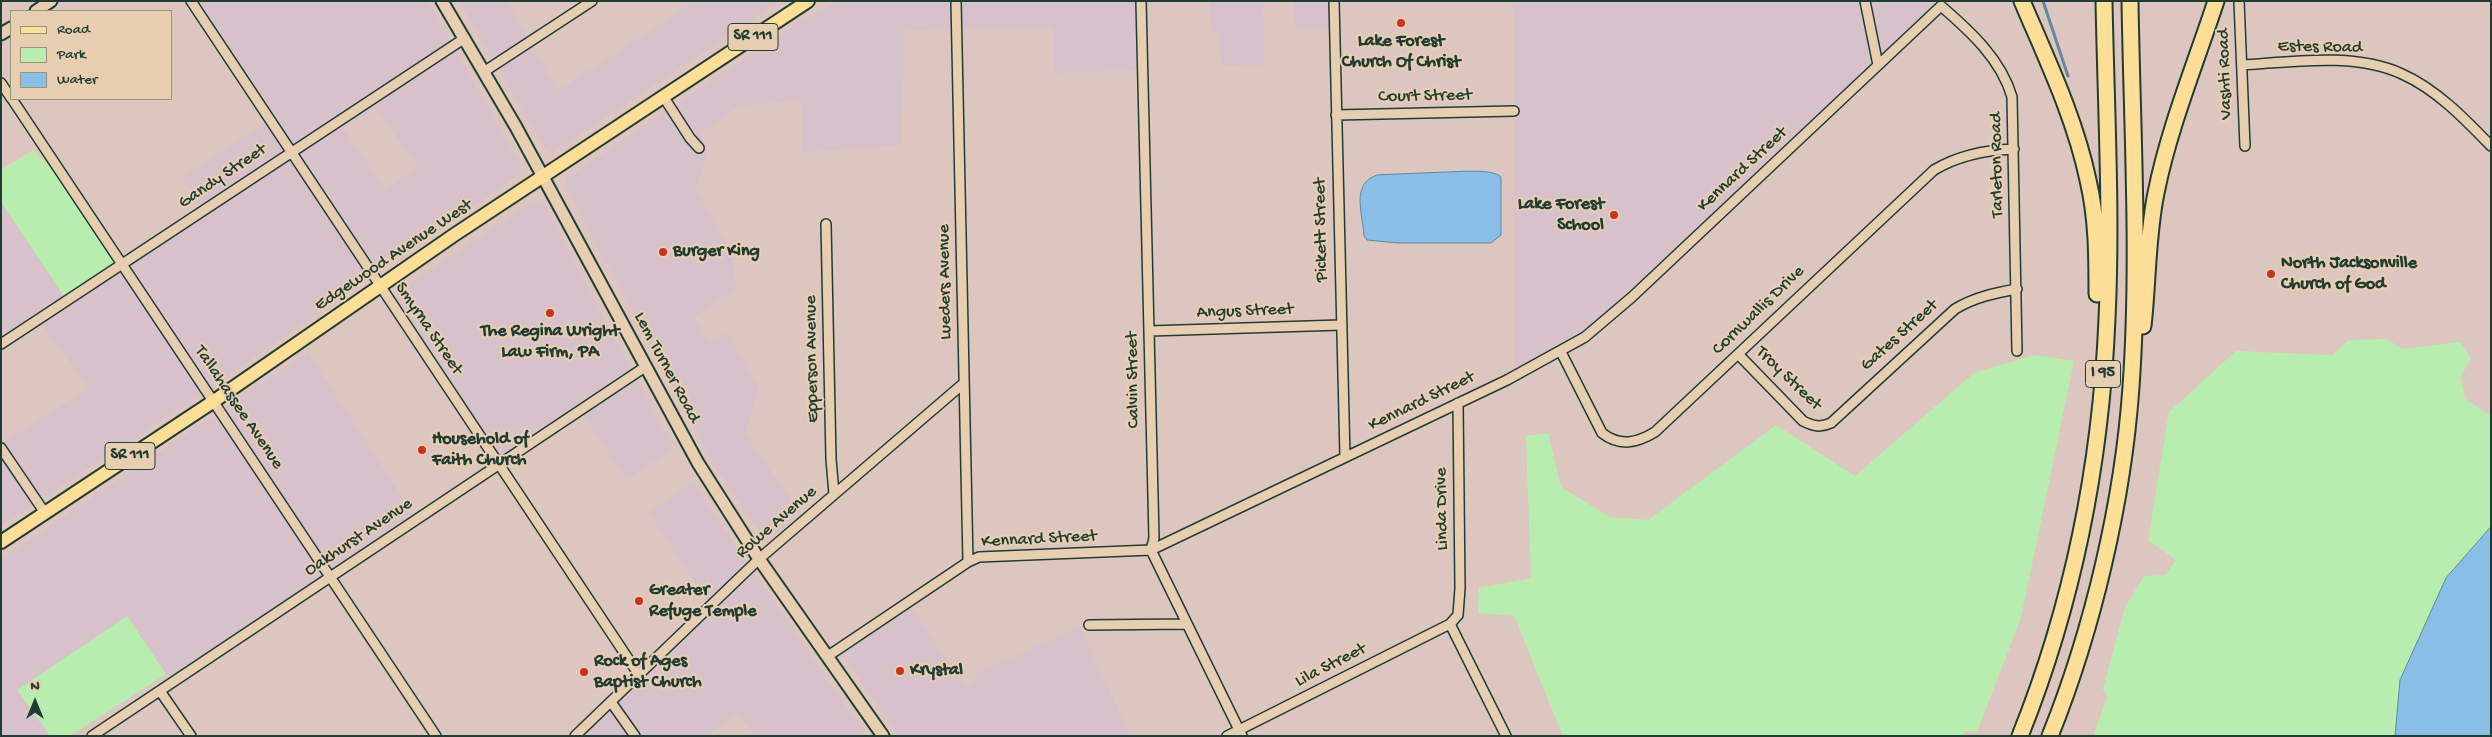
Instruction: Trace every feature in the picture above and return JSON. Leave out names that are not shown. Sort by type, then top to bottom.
[{"type":"highway","points":[[2022,1],[2072,120],[2093,203],[2097,246],[2098,424]]},
{"type":"highway","name":"I 95","points":[[2020,736],[2046,664],[2066,597],[2085,510],[2098,424],[2106,345],[2108,284],[2104,1]]},
{"type":"highway","name":"I 95","points":[[2050,736],[2096,594],[2111,524],[2129,411],[2135,299],[2130,1]]},
{"type":"highway","points":[[2129,411],[2141,345],[2150,237],[2156,193],[2172,133],[2216,1]]},
{"type":"main road","points":[[38,10],[51,1]]},
{"type":"main road","name":"Lem Turner Road","points":[[442,1],[485,71],[698,463],[759,559],[883,736]]},
{"type":"main road","name":"Edgewood Avenue West","points":[[1,542],[214,401],[543,176],[808,1]]},
{"type":"street","name":"Smyrna Street","points":[[191,1],[639,675]]},
{"type":"street","points":[[485,71],[579,5],[592,1]]},
{"type":"street","name":"Lueders Avenue","points":[[956,1],[968,562]]},
{"type":"street","name":"Calvin Street","points":[[1141,1],[1154,538],[1151,550]]},
{"type":"street","name":"Pickett Street","points":[[1334,1],[1345,457]]},
{"type":"street","points":[[1865,1],[1878,65]]},
{"type":"street","name":"Vashti Road","points":[[2239,1],[2246,146]]},
{"type":"street","name":"Kennard Street","points":[[828,656],[968,562],[990,555],[1151,550],[1561,352],[1585,337],[1626,303],[1940,6]]},
{"type":"street","name":"Tarleton Road","points":[[1940,6],[1985,49],[2003,73],[2012,97],[2017,350]]},
{"type":"street","name":"Gandy Street","points":[[1,344],[465,38]]},
{"type":"street","name":"Estes Road","points":[[2242,65],[2340,62],[2386,68],[2414,80],[2447,104],[2491,146]]},
{"type":"street","name":"Tallahassee Avenue","points":[[1,83],[10,95]]},
{"type":"street","points":[[663,96],[690,138],[699,148]]},
{"type":"street","name":"Tallahassee Avenue","points":[[13,100],[332,576],[436,736]]},
{"type":"street","name":"Court Street","points":[[1336,115],[1514,111]]},
{"type":"street","name":"Cornwallis Drive","points":[[1561,352],[1602,432],[1611,440],[1641,441],[1655,432],[1934,170],[1949,161],[1971,154],[2014,149]]},
{"type":"street","name":"Epperson Avenue","points":[[826,224],[831,459],[834,494]]},
{"type":"street","name":"Gates Street","points":[[1816,427],[1831,423],[1955,309],[1968,301],[2017,288]]},
{"type":"street","name":"Angus Street","points":[[1149,331],[1341,325]]},
{"type":"street","name":"Troy Street","points":[[1738,354],[1803,421],[1816,427]]},
{"type":"street","name":"Oakhurst Avenue","points":[[92,736],[646,367]]},
{"type":"street","name":"Rowe Avenue","points":[[575,736],[759,559],[964,383]]},
{"type":"street","name":"Linda Drive","points":[[1450,624],[1458,615],[1460,588],[1458,403]]},
{"type":"street","points":[[1,448],[45,513]]},
{"type":"street","points":[[1151,550],[1240,733]]},
{"type":"street","points":[[1089,625],[1186,624]]},
{"type":"street","points":[[1450,624],[1506,736]]},
{"type":"street","name":"Lila Street","points":[[1227,736],[1240,733],[1450,624]]},
{"type":"street","points":[[160,691],[190,736]]},
{"type":"street","points":[[611,702],[635,736]]},
{"type":"shaded area","points":[[198,1],[428,1],[521,166],[520,174],[202,393],[1,526],[1,444],[89,388],[35,316],[1,338],[1,202],[64,296],[202,208],[182,177],[274,117]],"holes":[[[376,108],[418,167],[385,190],[343,128]]]},
{"type":"shaded area","points":[[459,1],[507,1],[558,91],[695,1],[781,1],[552,153],[545,149]]},
{"type":"shaded area","points":[[838,1],[1137,1],[1139,70],[1054,73],[1054,27],[905,30],[901,145],[802,152],[801,100],[739,106],[702,133],[706,161],[695,190],[732,252],[736,288],[694,317],[709,342],[727,333],[759,388],[745,434],[803,516],[766,543],[708,455],[565,184],[567,178],[718,76],[798,23]]},
{"type":"shaded area","points":[[1210,1],[1263,1],[1264,65],[1221,66],[1220,32],[1211,31]]},
{"type":"shaded area","points":[[1294,1],[1339,1],[1339,28],[1295,29]]},
{"type":"shaded area","name":"Lake Forest School","points":[[1513,1],[1940,1],[1612,310],[1581,334],[1515,370]]},
{"type":"shaded area","points":[[534,201],[541,202],[544,205],[674,449],[626,480],[583,414],[498,470],[381,303]]},
{"type":"shaded area","points":[[308,352],[418,522],[174,686],[127,617],[18,690],[50,736],[1,736],[1,559]]},
{"type":"shaded area","points":[[694,482],[866,736],[755,736],[738,713],[706,736],[569,736],[708,603],[649,512]]},
{"type":"shaded area","points":[[905,598],[967,690],[979,672],[1079,627],[1131,736],[898,736],[836,644]]},
{"type":"green space","points":[[33,150],[61,178],[117,261],[64,296],[1,202],[1,170]]},
{"type":"green space","points":[[2387,339],[2402,349],[2460,342],[2471,358],[2461,376],[2465,399],[2491,416],[2491,527],[2446,579],[2400,680],[2395,736],[2093,736],[2107,698],[2103,689],[2125,607],[2144,576],[2165,575],[2176,560],[2148,540],[2169,412],[2236,351],[2332,355],[2349,340]]},
{"type":"green space","points":[[2034,355],[2074,361],[2021,618],[1977,732],[1964,731],[1963,736],[1563,736],[1514,616],[1478,613],[1479,588],[1531,578],[1526,436],[1548,433],[1561,487],[1610,517],[1648,520],[1776,425],[1855,476],[1974,373]]},
{"type":"green space","points":[[127,616],[166,674],[70,736],[50,736],[17,690]]},
{"type":"water","points":[[1466,171],[1490,172],[1501,177],[1501,235],[1491,243],[1398,243],[1367,240],[1364,236],[1360,201],[1363,185],[1369,179],[1377,175]]},
{"type":"water","points":[[2491,527],[2491,736],[2395,736],[2400,680],[2446,578]]},
{"type":"waterway","points":[[2043,1],[2068,76]]},
{"type":"place","name":"Lake Forest Church Of Christ","points":[[1401,23]]},
{"type":"place","name":"Lake Forest School","points":[[1614,215]]},
{"type":"place","name":"Burger King","points":[[663,252]]},
{"type":"place","name":"North Jacksonville Church of God","points":[[2271,274]]},
{"type":"place","name":"The Regina Wright Law Firm, PA","points":[[550,313]]},
{"type":"place","name":"Household of Faith Church","points":[[422,450]]},
{"type":"place","name":"Greater Refuge Temple","points":[[639,601]]},
{"type":"place","name":"Krystal","points":[[900,671]]},
{"type":"place","name":"Rock of Ages Baptist Church","points":[[584,672]]}]
